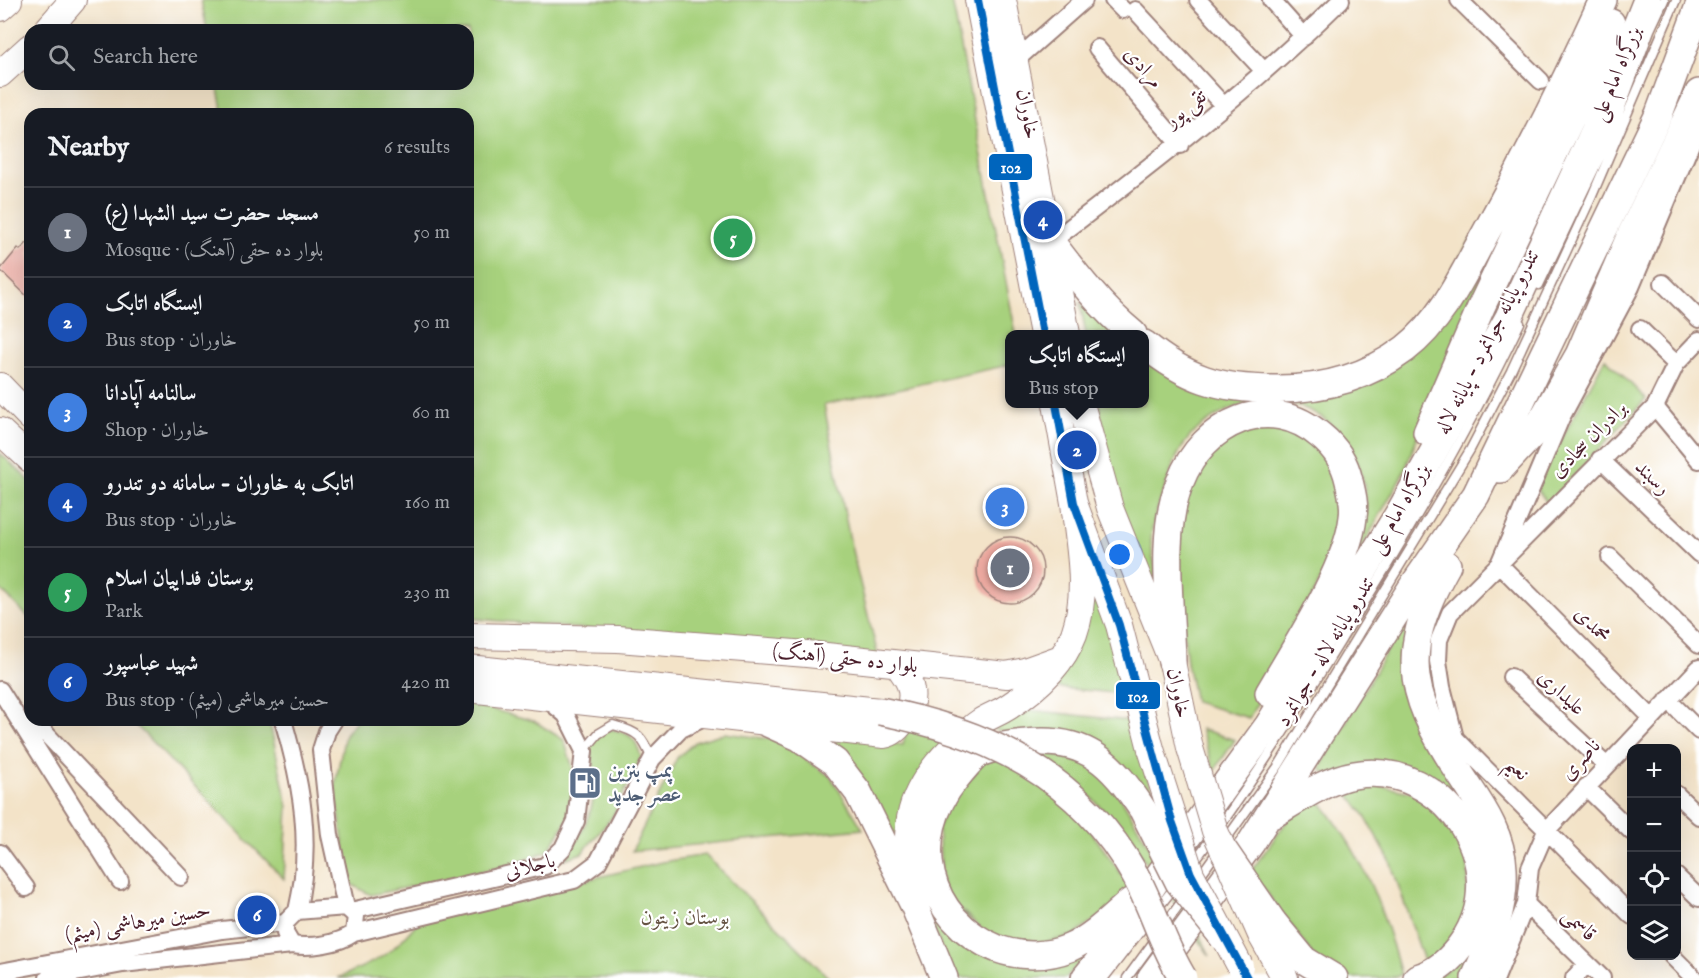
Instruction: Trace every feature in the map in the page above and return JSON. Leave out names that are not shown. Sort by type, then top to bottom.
[{"type":"highway","points":[[1149,348],[1163,359],[1210,383],[1253,389],[1300,390],[1342,382],[1376,367],[1405,349],[1431,323],[1456,287],[1517,176],[1603,0]]},
{"type":"highway","points":[[1401,510],[1427,432],[1482,305],[1586,86],[1620,0]]},
{"type":"highway","name":"بزرگراه امام علی","points":[[1086,978],[1118,938],[1160,874],[1286,698],[1401,510],[1509,317],[1596,128],[1647,0]]},
{"type":"highway","points":[[1475,978],[1492,937],[1503,895],[1503,867],[1499,845],[1482,806],[1427,717],[1417,692],[1413,673],[1415,641],[1421,617],[1476,495],[1659,114],[1699,6]]},
{"type":"highway","points":[[1151,978],[1269,817],[1413,586],[1476,495],[1537,429],[1580,355],[1630,237],[1699,93]]},
{"type":"highway","points":[[1051,242],[1089,291],[1129,330]]},
{"type":"highway","points":[[1172,662],[1168,534],[1174,499],[1185,471],[1196,452],[1212,435],[1230,424],[1266,413],[1287,416],[1309,425],[1333,446],[1347,471],[1353,498],[1350,532],[1338,566],[1254,719],[1228,780]]},
{"type":"highway","points":[[880,711],[945,726],[982,740],[1025,762],[1073,797],[1107,831],[1134,874],[1183,978]]},
{"type":"highway","points":[[759,719],[799,737],[835,762],[858,792],[914,905],[944,978]]},
{"type":"highway","points":[[1160,874],[1084,940],[1068,949],[1027,955],[1005,952],[970,934],[958,924],[947,909],[932,880],[928,849],[936,811],[950,785],[980,753],[1042,741],[1077,747],[1101,759],[1114,770],[1143,810],[1179,882],[1223,937]]},
{"type":"highway","points":[[1269,817],[1329,783],[1352,775],[1368,773],[1398,777],[1422,788],[1456,814],[1472,839],[1476,852],[1481,878],[1480,904],[1468,935],[1455,954],[1430,974],[1417,978]]},
{"type":"highway","points":[[1224,851],[1267,928],[1304,960],[1334,978]]},
{"type":"main road","points":[[0,8],[9,0]]},
{"type":"main road","points":[[52,24],[73,0]]},
{"type":"main road","name":"خاوران","points":[[978,0],[1041,330]]},
{"type":"main road","name":"خاوران","points":[[1003,0],[1066,330]]},
{"type":"main road","points":[[0,74],[24,52]]},
{"type":"main road","points":[[0,386],[24,411]]},
{"type":"main road","name":"خاوران","points":[[1057,408],[1074,503],[1119,625],[1151,749],[1191,874],[1243,972]]},
{"type":"main road","name":"خاوران","points":[[1082,408],[1110,508],[1172,662],[1204,802],[1224,851]]},
{"type":"main road","points":[[0,431],[24,453]]},
{"type":"main road","points":[[914,905],[906,837],[910,815],[923,783],[939,761],[979,722],[1006,708],[1041,684],[1061,658],[1073,636],[1082,599],[1074,503]]},
{"type":"main road","name":"بلوار ده حقی (آهنگ)","points":[[474,636],[618,639],[807,654],[1007,675],[1061,658]]},
{"type":"main road","points":[[474,690],[706,717],[759,719],[891,734],[902,722],[910,705],[912,692],[909,682],[898,665]]},
{"type":"main road","points":[[474,669],[880,711]]},
{"type":"main road","points":[[1267,928],[1283,978]]},
{"type":"street","points":[[1016,60],[1084,0]]},
{"type":"street","points":[[1198,0],[1264,71]]},
{"type":"street","points":[[1271,0],[1304,37]]},
{"type":"street","name":"تقی پور","points":[[1051,242],[1180,145],[1304,37],[1341,0]]},
{"type":"street","points":[[1459,0],[1541,81]]},
{"type":"street","points":[[1124,7],[1224,106]]},
{"type":"street","name":"مرادی","points":[[1097,48],[1180,145]]},
{"type":"street","points":[[1499,564],[1561,418],[1631,287],[1699,125]]},
{"type":"street","points":[[1663,283],[1699,319]]},
{"type":"street","points":[[1640,329],[1676,364]]},
{"type":"street","name":"برادران سجادی","points":[[1455,738],[1437,661],[1439,640],[1450,613],[1654,407],[1676,364],[1698,342]]},
{"type":"street","points":[[1654,407],[1699,460]]},
{"type":"street","name":"رسبند","points":[[1600,459],[1699,554]]},
{"type":"street","points":[[1610,557],[1699,645]]},
{"type":"street","name":"محمدی","points":[[1499,564],[1652,718]]},
{"type":"street","name":"ناصری","points":[[1631,744],[1668,700],[1699,668]]},
{"type":"street","name":"علیداری","points":[[1511,677],[1607,766]]},
{"type":"street","points":[[0,685],[24,711]]},
{"type":"street","points":[[0,690],[120,881]]},
{"type":"street","points":[[547,698],[566,715],[584,751]]},
{"type":"street","points":[[1668,700],[1699,731]]},
{"type":"street","name":"باجلانی","points":[[292,945],[302,946],[344,940],[354,933],[574,880],[598,862],[652,759],[681,729],[706,717]]},
{"type":"street","points":[[39,726],[181,877]]},
{"type":"street","points":[[285,726],[296,763],[304,814],[306,872],[285,933],[292,945]]},
{"type":"street","points":[[330,726],[321,750],[321,760],[330,835],[348,909],[356,916],[354,933]]},
{"type":"street","name":"نعیم","points":[[1455,738],[1546,831]]},
{"type":"street","name":"ناصری","points":[[1497,978],[1526,904],[1530,868],[1546,831],[1607,766],[1627,749]]},
{"type":"street","name":"باجلانی","points":[[291,917],[348,909],[546,866],[563,848],[576,821],[584,751]]},
{"type":"street","points":[[1586,788],[1627,827]]},
{"type":"street","points":[[1681,798],[1699,816]]},
{"type":"street","points":[[1546,831],[1627,911]]},
{"type":"street","points":[[0,853],[26,888]]},
{"type":"street","points":[[1681,880],[1699,898]]},
{"type":"street","name":"قاسمی","points":[[1526,904],[1602,978]]},
{"type":"street","name":"حسین میرهاشمی (میثم)","points":[[0,972],[291,917]]},
{"type":"street","name":"حسین میرهاشمی (میثم)","points":[[48,978],[123,964],[292,945]]},
{"type":"street","points":[[1676,960],[1694,978]]},
{"type":"street","points":[[1574,978],[1587,964]]},
{"type":"lane","name":"تندرو پایانه جوانمرد - پایانه لاله","points":[[1536,290],[1611,134],[1650,30],[1664,0]]},
{"type":"lane","name":"تندرو پایانه لاله - جوانمرد","points":[[1127,978],[1279,765],[1470,450],[1511,371],[1592,196],[1676,0]]},
{"type":"lane","name":"تندرو پایانه جوانمرد - پایانه لاله","points":[[1104,978],[1236,806],[1283,734],[1377,583],[1485,396],[1526,311]]},
{"type":"lane","points":[[584,751],[598,734],[614,725],[631,730],[642,737],[652,759]]},
{"type":"green space","points":[[201,0],[952,0],[1015,330],[1005,330],[1005,366],[824,405],[851,546],[878,656],[474,619],[474,108],[222,108],[218,90],[474,90],[474,24],[206,24]]},
{"type":"green space","points":[[1571,83],[1432,398],[1405,470],[1316,630],[1366,511],[1362,477],[1351,449],[1333,427],[1310,411],[1284,402],[1256,402],[1227,411],[1198,429],[1181,448],[1160,500],[1151,535],[1153,558],[1165,608],[1128,531],[1116,498],[1100,408],[1149,408],[1149,354],[1208,390],[1390,366]]},
{"type":"green space","points":[[1080,303],[1116,330],[1085,330]]},
{"type":"green space","points":[[1605,358],[1646,399],[1548,504],[1536,487]]},
{"type":"green space","points":[[1257,422],[1317,441],[1343,485],[1342,535],[1285,653],[1249,718],[1195,702],[1187,663],[1175,548],[1198,458]]},
{"type":"green space","points":[[0,453],[24,475],[24,613],[0,589]]},
{"type":"green space","points":[[1433,580],[1415,620],[1409,640],[1406,662],[1408,680],[1418,716],[1486,834],[1497,873],[1493,914],[1469,978],[1433,978],[1450,967],[1464,951],[1484,915],[1488,889],[1486,864],[1478,840],[1465,817],[1447,798],[1425,783],[1400,772],[1364,769],[1328,776],[1320,768],[1385,654]]},
{"type":"green space","points":[[1092,586],[1107,617],[1124,694],[1050,687]]},
{"type":"green space","points":[[474,705],[534,721],[564,740],[573,768],[570,816],[548,851],[511,865],[371,895],[349,883],[335,785],[345,734],[352,726],[474,726]]},
{"type":"green space","points":[[1031,710],[1129,721],[1178,869],[1129,779],[991,728]]},
{"type":"green space","points":[[137,726],[270,726],[288,807],[284,879]]},
{"type":"green space","points":[[907,726],[951,738],[904,872],[806,732],[903,745]]},
{"type":"green space","points":[[608,729],[626,734],[634,740],[641,757],[613,816],[582,853],[565,859],[588,818],[595,788],[592,758],[586,743]]},
{"type":"green space","points":[[1201,729],[1235,740],[1214,771]]},
{"type":"green space","points":[[724,733],[778,740],[831,777],[863,829],[632,851],[677,758],[695,742]]},
{"type":"green space","points":[[1027,747],[1104,769],[1195,924],[1210,956],[1151,869],[1108,815],[1057,767]]},
{"type":"green space","points":[[991,753],[1028,774],[1083,820],[1134,892],[1059,946],[992,939],[943,892],[938,829],[944,810]]},
{"type":"green space","points":[[1355,780],[1423,795],[1469,850],[1466,923],[1426,967],[1390,861],[1363,813],[1340,783]]},
{"type":"green space","points":[[1310,789],[1343,833],[1367,877],[1386,923],[1401,975],[1390,978],[1345,978],[1323,969],[1251,871]]},
{"type":"green space","name":"بوستان زیتون","points":[[705,855],[829,978],[338,978],[384,956],[420,919],[662,862]]},
{"type":"green space","points":[[923,864],[997,954],[1111,926],[1066,978],[953,978],[928,914]]},
{"type":"building","points":[[24,246],[24,293],[0,270],[18,248],[20,250]]},
{"type":"building","points":[[1003,537],[1017,537],[1029,542],[1038,551],[1043,570],[1041,583],[1034,594],[1017,603],[1003,603],[991,598],[982,589],[977,577],[977,563],[982,551],[991,542]]},
{"type":"transit line","name":"102","points":[[978,0],[1042,330]]},
{"type":"transit line","name":"102","points":[[1057,408],[1074,503],[1119,625],[1172,821],[1191,874],[1247,978]]},
{"type":"place","name":"اتابک به خاوران - سامانه دو تندرو","points":[[1043,220]]},
{"type":"place","name":"بوستان فداییان اسلام","points":[[733,238]]},
{"type":"place","name":"ایستگاه اتابک","points":[[1077,450]]},
{"type":"place","name":"سالنامه آپادانا","points":[[1005,507]]},
{"type":"place","name":"مسجد حضرت سید الشهدا (ع)","points":[[1010,568]]},
{"type":"place","name":"پمپ بنزین عصر جدید","points":[[585,783]]},
{"type":"place","name":"شهید عباسپور","points":[[257,915]]}]
